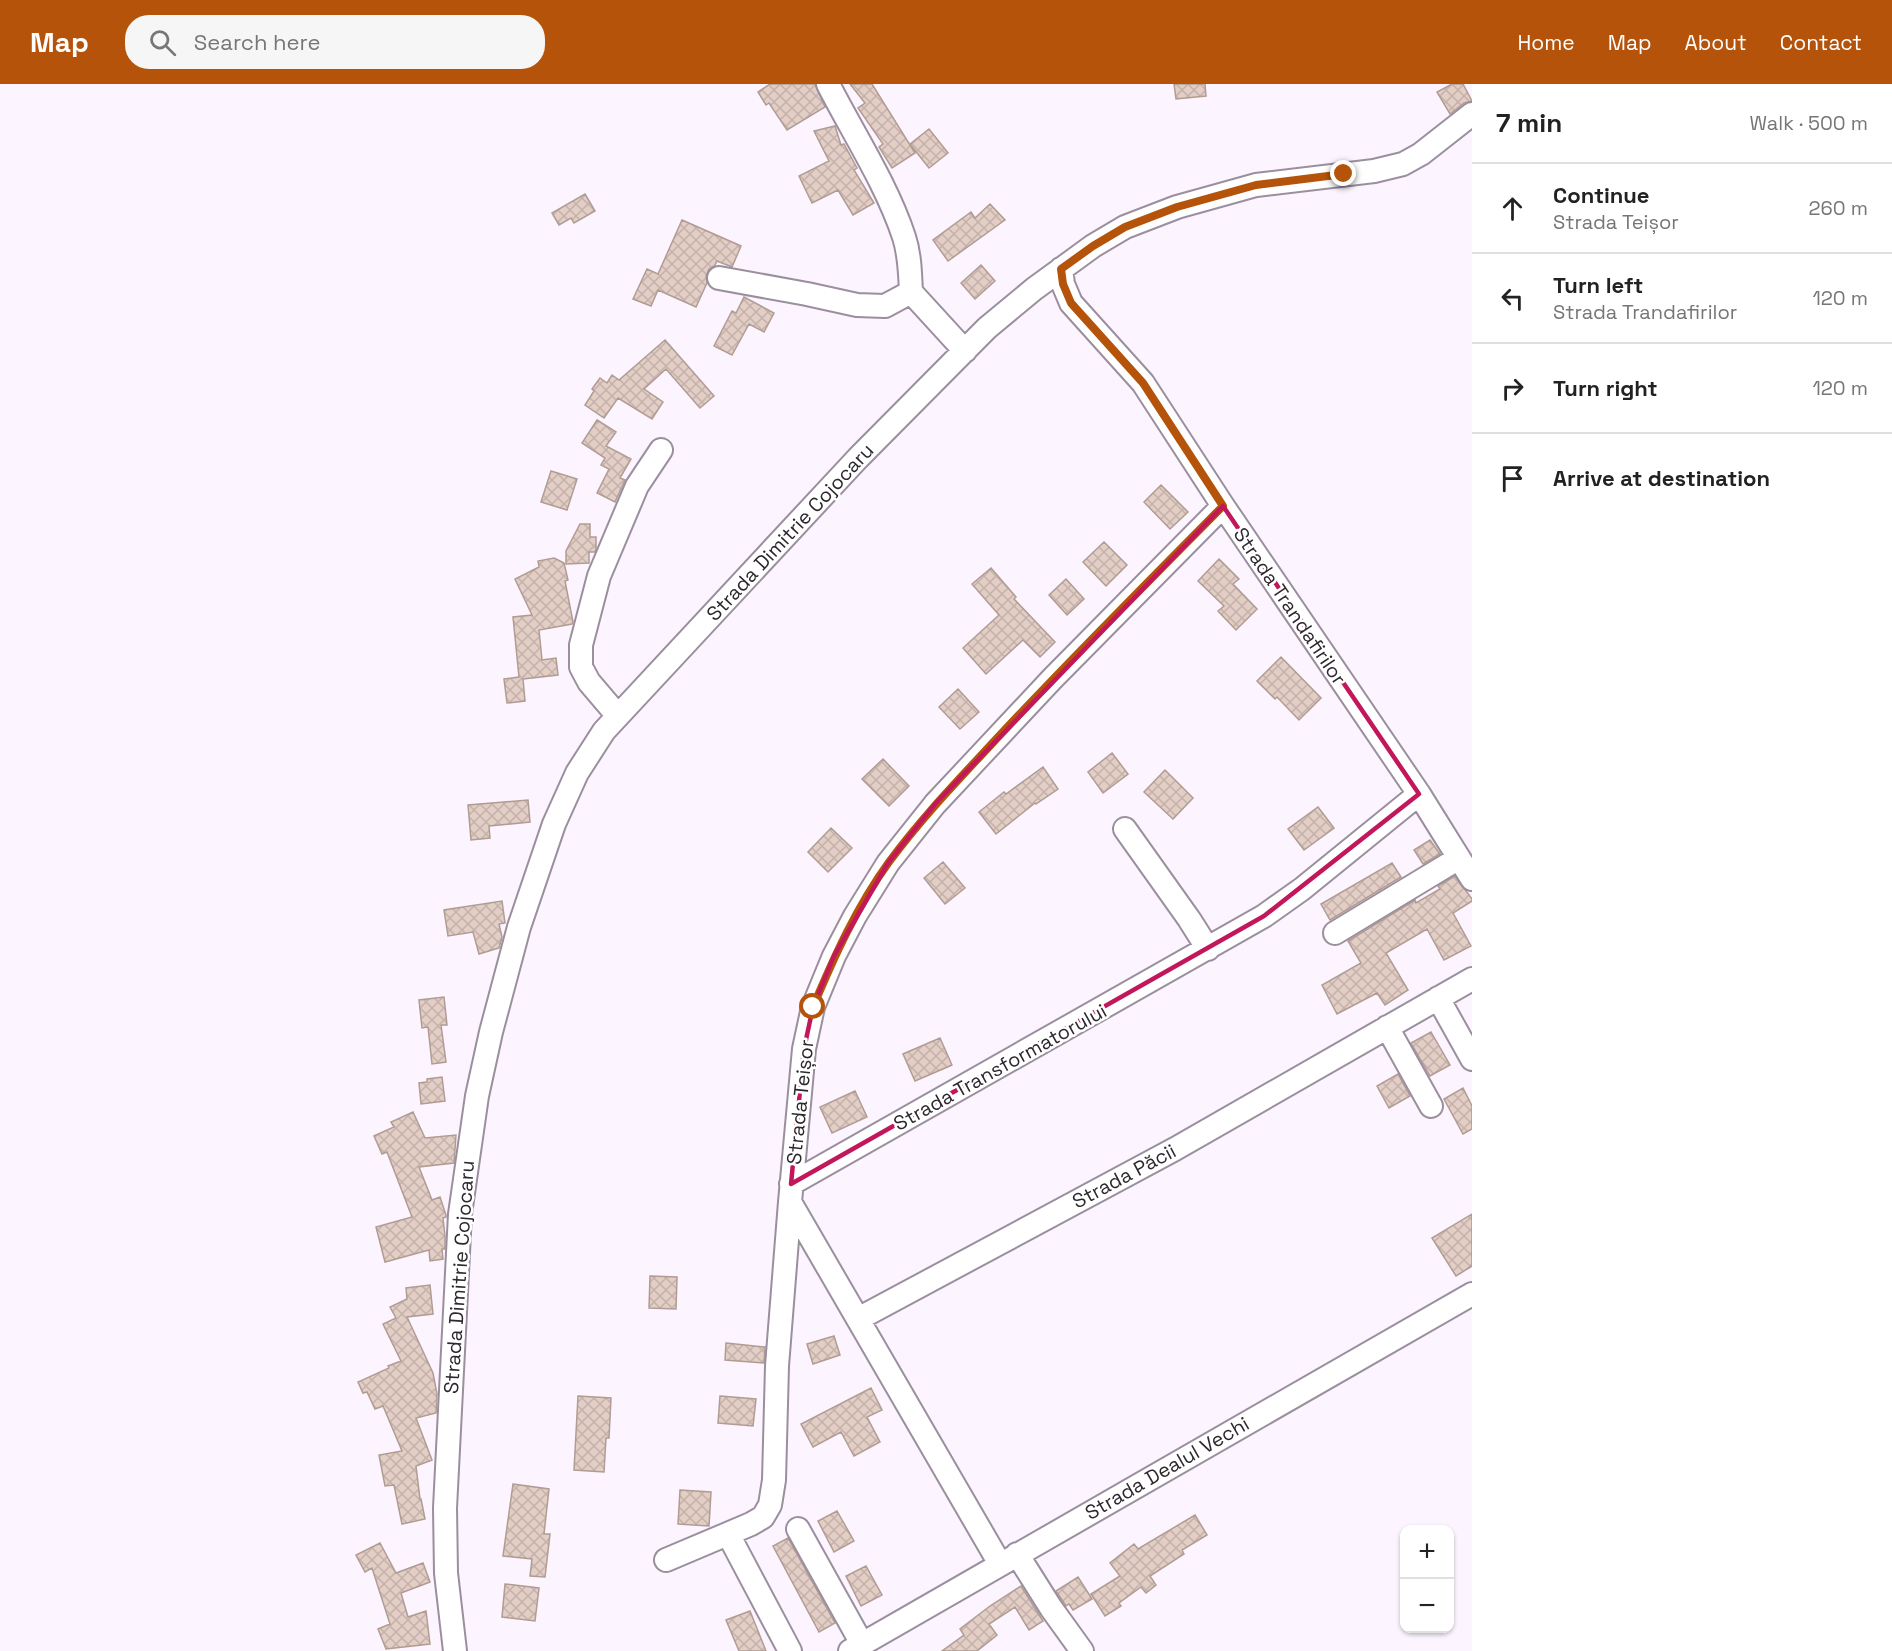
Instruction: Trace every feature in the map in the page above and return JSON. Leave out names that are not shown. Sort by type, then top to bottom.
[{"type":"street","points":[[828,84],[888,197],[904,238],[910,264],[911,292],[965,351]]},
{"type":"street","name":"Strada Dimitrie Cojocaru","points":[[455,1651],[446,1574],[445,1508],[460,1214],[477,1096],[490,1032],[516,937],[554,824],[577,773],[604,731],[858,458],[987,328],[1034,289],[1093,246],[1125,227],[1177,207],[1256,185],[1374,171],[1403,164],[1421,154],[1472,114]]},
{"type":"street","name":"Strada Trandafirilor","points":[[1061,269],[1063,284],[1071,303],[1143,383],[1223,506],[1419,795],[1472,879]]},
{"type":"street","points":[[719,278],[857,305],[885,306],[911,292]]},
{"type":"street","name":"Strada Trandafirilor","points":[[1034,289],[1071,303]]},
{"type":"street","points":[[618,716],[589,682],[581,667],[580,645],[599,576],[637,486],[661,450]]},
{"type":"street","name":"Strada Teișor","points":[[666,1560],[751,1524],[763,1517],[770,1505],[774,1480],[777,1366],[804,1049],[813,1007],[834,956],[855,915],[888,863],[936,804],[1053,678],[1223,506]]},
{"type":"street","name":"Strada Transformatorului","points":[[791,1193],[1264,916],[1302,889],[1419,795]]},
{"type":"street","points":[[1125,829],[1208,949]]},
{"type":"street","points":[[1335,933],[1459,858]]},
{"type":"street","name":"Strada Păcii","points":[[858,1319],[1175,1149],[1472,979]]},
{"type":"street","points":[[1438,998],[1472,1059]]},
{"type":"street","points":[[1387,1027],[1431,1106]]},
{"type":"street","points":[[791,1193],[858,1319],[1009,1559],[1051,1608],[1082,1651]]},
{"type":"street","name":"Strada Dealul Vechi","points":[[798,1529],[856,1647],[1472,1294]]},
{"type":"street","points":[[728,1534],[790,1651]]},
{"type":"highlighted area","points":[[1223,506],[1419,794],[1264,916],[791,1184],[804,1049],[813,1007],[834,956],[888,863],[935,804]]},
{"type":"building","points":[[770,84],[815,84],[825,107],[787,130],[769,103],[766,105],[758,92]]},
{"type":"building","points":[[850,84],[872,84],[915,153],[892,168],[879,147],[883,144],[858,108],[865,103]]},
{"type":"building","points":[[1174,84],[1205,84],[1206,96],[1176,99]]},
{"type":"building","points":[[1452,84],[1463,84],[1472,101],[1464,103],[1450,114],[1437,92]]},
{"type":"building","points":[[835,126],[841,145],[844,144],[857,168],[854,170],[874,203],[853,215],[838,190],[812,203],[799,176],[829,161],[814,131]]},
{"type":"building","points":[[929,129],[948,153],[929,168],[910,144]]},
{"type":"building","points":[[585,194],[595,211],[574,223],[571,218],[559,225],[552,213]]},
{"type":"building","points":[[990,204],[1005,220],[948,261],[933,240],[971,212],[975,218]]},
{"type":"building","points":[[682,220],[741,246],[732,267],[717,261],[709,269],[706,276],[707,283],[696,307],[658,290],[651,306],[633,299],[647,269],[658,274]]},
{"type":"building","points":[[981,265],[995,281],[975,299],[961,283]]},
{"type":"building","points":[[744,297],[774,313],[764,332],[749,324],[732,355],[714,346],[732,311],[736,313]]},
{"type":"building","points":[[665,340],[714,396],[700,408],[666,369],[644,389],[663,402],[652,419],[618,398],[604,418],[585,405],[600,378],[607,383],[612,375],[619,380]]},
{"type":"building","points":[[597,420],[616,432],[606,446],[631,459],[620,478],[625,480],[615,502],[597,493],[609,469],[601,465],[605,458],[582,443]]},
{"type":"building","points":[[551,471],[577,479],[567,510],[541,502]]},
{"type":"building","points":[[1161,485],[1188,512],[1170,529],[1144,502]]},
{"type":"building","points":[[580,524],[590,524],[590,537],[596,537],[595,552],[589,552],[589,563],[566,564],[566,551]]},
{"type":"building","points":[[1104,542],[1127,565],[1106,586],[1083,562]]},
{"type":"building","points":[[554,558],[564,563],[573,622],[539,630],[542,660],[556,658],[558,675],[523,679],[525,701],[507,703],[504,679],[519,677],[513,617],[532,615],[515,579],[539,567],[538,561]]},
{"type":"building","points":[[1219,559],[1239,579],[1233,584],[1257,609],[1236,630],[1218,611],[1224,606],[1198,581]]},
{"type":"building","points":[[991,568],[1016,597],[1014,599],[1055,642],[1040,657],[1023,640],[986,674],[963,648],[999,615],[972,584]]},
{"type":"building","points":[[1066,579],[1084,599],[1067,615],[1049,595]]},
{"type":"building","points":[[1281,657],[1321,698],[1299,720],[1277,697],[1275,699],[1257,681]]},
{"type":"building","points":[[958,689],[979,712],[960,729],[939,707]]},
{"type":"building","points":[[1112,753],[1128,774],[1103,793],[1088,772]]},
{"type":"building","points":[[883,759],[909,786],[889,806],[862,779]]},
{"type":"building","points":[[1043,767],[1058,789],[1035,803],[996,834],[979,812],[1004,792],[1006,794]]},
{"type":"building","points":[[1165,770],[1193,798],[1173,819],[1144,792]]},
{"type":"building","points":[[528,800],[530,822],[489,826],[490,838],[471,840],[468,805]]},
{"type":"building","points":[[1318,807],[1334,828],[1304,850],[1288,829]]},
{"type":"building","points":[[831,828],[852,848],[828,872],[808,852]]},
{"type":"building","points":[[1430,840],[1440,854],[1423,864],[1414,850]]},
{"type":"building","points":[[943,862],[965,888],[945,904],[924,878]]},
{"type":"building","points":[[1392,863],[1401,877],[1330,920],[1321,904]]},
{"type":"building","points":[[1455,876],[1472,899],[1453,913],[1471,946],[1444,960],[1427,929],[1386,953],[1408,990],[1385,1005],[1377,993],[1337,1014],[1322,985],[1361,963],[1348,941],[1415,900],[1416,903],[1440,889],[1438,886]]},
{"type":"building","points":[[502,901],[505,923],[499,924],[502,937],[499,948],[479,954],[473,932],[448,936],[444,910]]},
{"type":"building","points":[[444,997],[447,1025],[441,1025],[446,1062],[432,1064],[428,1027],[422,1028],[419,1000]]},
{"type":"building","points":[[1431,1032],[1450,1065],[1430,1076],[1411,1043]]},
{"type":"building","points":[[940,1038],[952,1065],[915,1081],[903,1054]]},
{"type":"building","points":[[1398,1074],[1410,1096],[1389,1108],[1377,1086]]},
{"type":"building","points":[[442,1077],[445,1101],[421,1104],[419,1083],[427,1082],[427,1079]]},
{"type":"building","points":[[1463,1088],[1472,1106],[1472,1129],[1463,1134],[1444,1099]]},
{"type":"building","points":[[855,1091],[867,1117],[832,1133],[820,1107]]},
{"type":"building","points":[[413,1112],[425,1138],[456,1135],[454,1163],[419,1167],[432,1200],[440,1197],[446,1215],[443,1218],[445,1249],[442,1249],[443,1259],[430,1261],[429,1250],[385,1262],[376,1227],[412,1217],[387,1152],[382,1154],[374,1136],[394,1127],[391,1122]]},
{"type":"building","points":[[1472,1214],[1472,1266],[1456,1276],[1432,1238]]},
{"type":"building","points":[[650,1276],[677,1277],[676,1309],[649,1308]]},
{"type":"building","points":[[430,1285],[433,1314],[407,1317],[433,1373],[437,1394],[436,1413],[416,1418],[432,1460],[416,1466],[425,1519],[402,1524],[394,1485],[385,1486],[379,1455],[402,1451],[383,1406],[375,1409],[367,1392],[363,1393],[358,1382],[401,1361],[383,1324],[396,1318],[390,1307],[407,1299],[406,1288]]},
{"type":"building","points":[[834,1336],[840,1355],[813,1364],[807,1344]]},
{"type":"building","points":[[726,1343],[765,1347],[764,1363],[725,1360]]},
{"type":"building","points":[[871,1388],[882,1410],[867,1417],[880,1442],[854,1456],[841,1432],[813,1447],[801,1424]]},
{"type":"building","points":[[578,1396],[611,1398],[604,1472],[574,1470]]},
{"type":"building","points":[[720,1396],[756,1399],[753,1426],[718,1423]]},
{"type":"building","points":[[513,1484],[549,1489],[544,1534],[550,1534],[545,1577],[530,1576],[532,1559],[503,1556]]},
{"type":"building","points":[[680,1490],[711,1492],[709,1526],[678,1524]]},
{"type":"building","points":[[837,1511],[854,1541],[834,1552],[818,1521]]},
{"type":"building","points":[[1195,1515],[1207,1535],[1182,1550],[1184,1554],[1150,1576],[1156,1585],[1146,1593],[1141,1587],[1119,1603],[1121,1606],[1105,1616],[1091,1594],[1120,1576],[1110,1563],[1134,1544],[1138,1549]]},
{"type":"building","points":[[788,1538],[835,1623],[819,1632],[773,1546]]},
{"type":"building","points":[[380,1543],[396,1573],[423,1563],[430,1582],[401,1593],[408,1617],[426,1611],[430,1644],[386,1649],[378,1629],[390,1624],[372,1568],[365,1572],[356,1555]]},
{"type":"building","points":[[866,1566],[882,1595],[861,1606],[846,1576]]},
{"type":"building","points":[[1078,1577],[1092,1599],[1073,1610],[1069,1604],[1066,1606],[1056,1591]]},
{"type":"building","points":[[505,1584],[539,1588],[535,1621],[502,1617]]},
{"type":"building","points":[[1021,1586],[1043,1621],[1029,1630],[1015,1607],[989,1624],[997,1635],[977,1651],[942,1651],[964,1635],[960,1629]]},
{"type":"building","points":[[750,1611],[766,1651],[739,1651],[726,1620]]},
{"type":"route","points":[[813,1007],[834,956],[855,915],[888,863],[936,804],[1053,678],[1223,506],[1143,383],[1071,303],[1063,284],[1061,269],[1125,227],[1177,207],[1256,185],[1344,174]]}]
